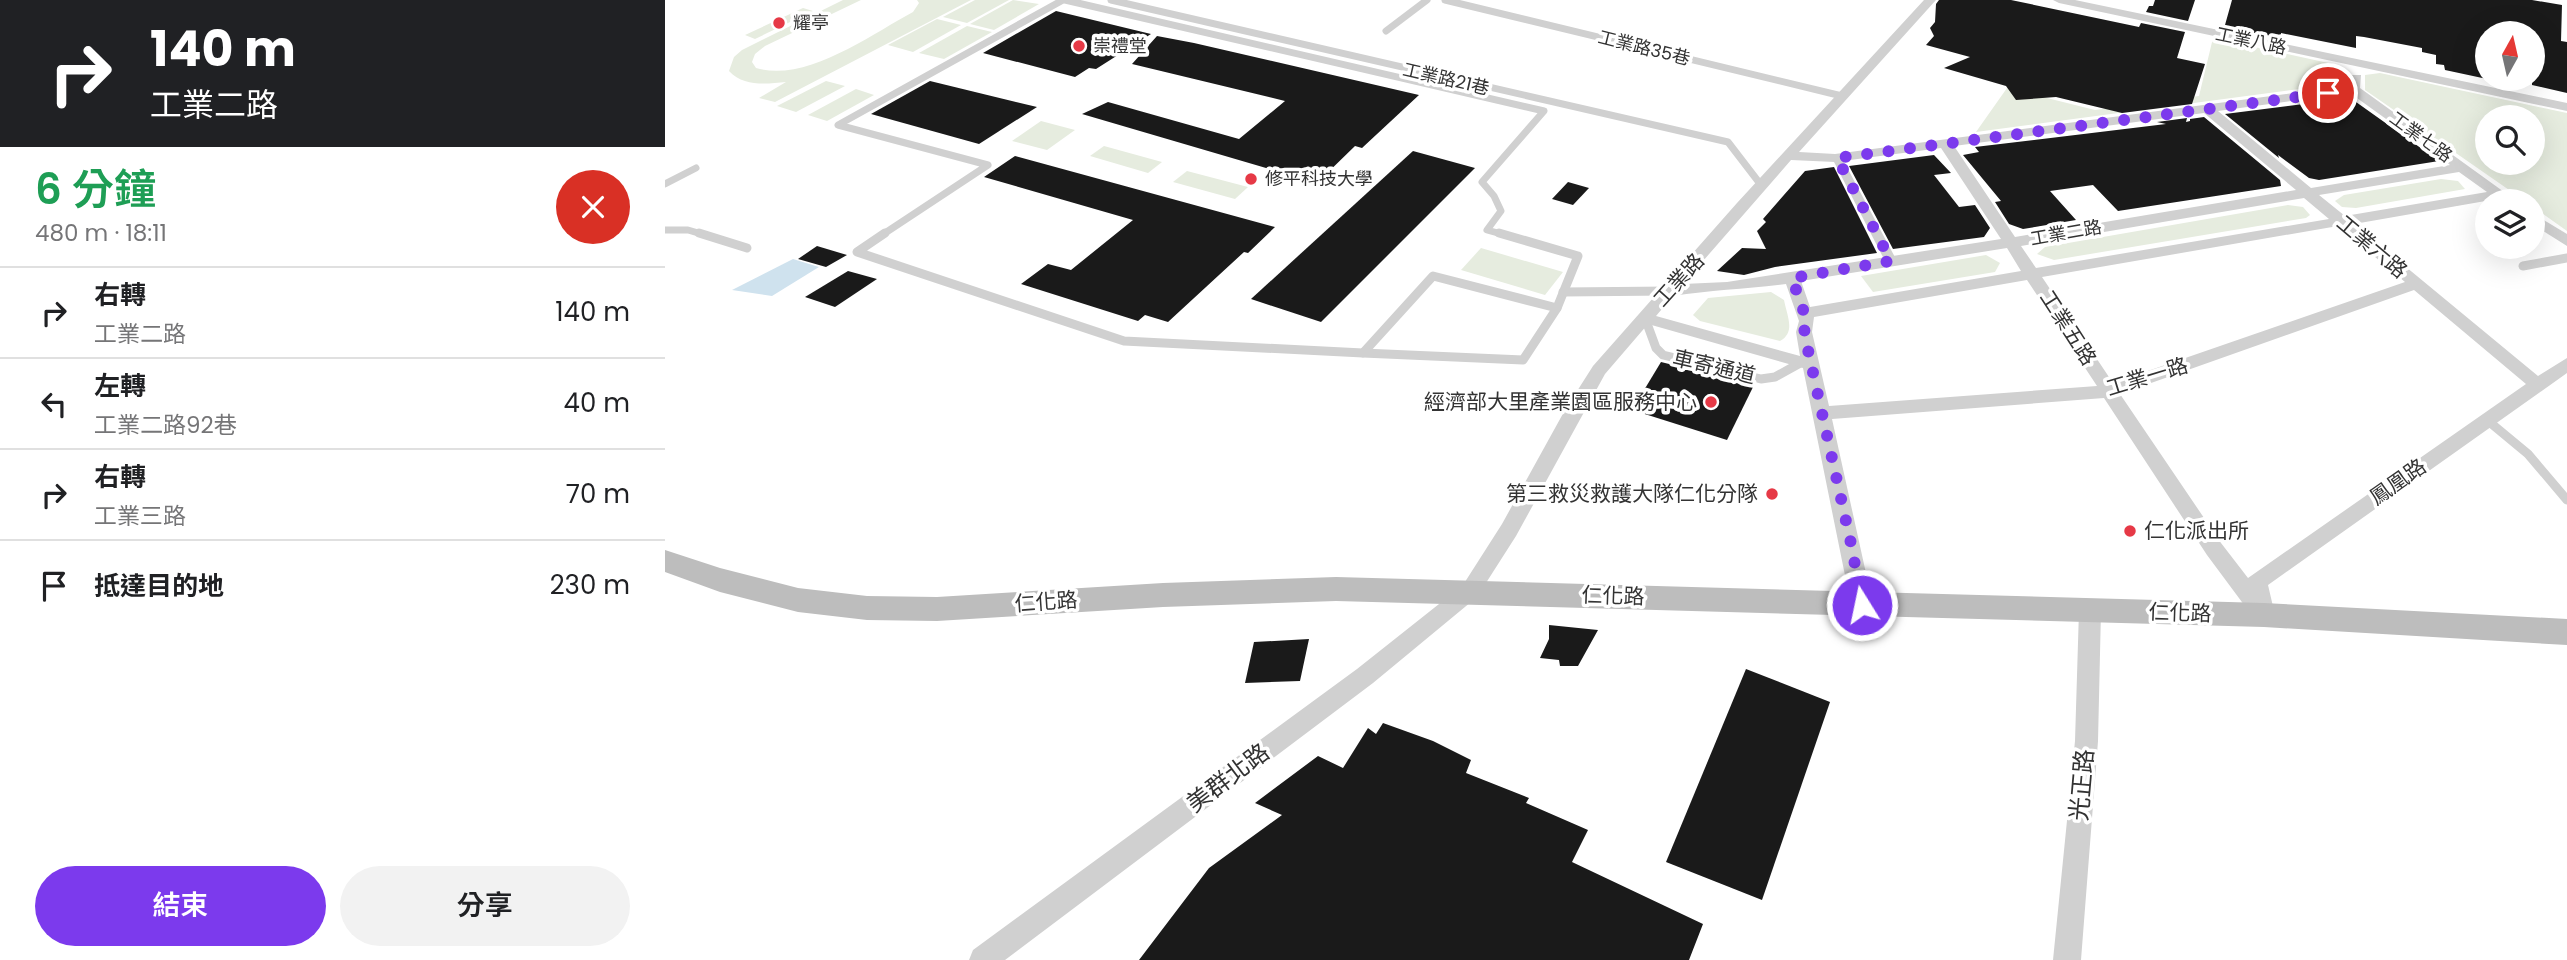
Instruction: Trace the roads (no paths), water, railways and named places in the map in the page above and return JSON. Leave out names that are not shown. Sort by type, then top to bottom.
[{"type":"main road","name":"仁化路","points":[[665,561],[719,580],[798,600],[867,608],[937,609],[1163,595],[1336,589],[2263,615],[2567,632]]},
{"type":"street","name":"工業路","points":[[1470,591],[1509,530],[1585,390],[1599,370],[1930,0]]},
{"type":"street","name":"工業八路","points":[[2059,0],[2567,107]]},
{"type":"street","points":[[1789,156],[1837,158],[2353,89],[2359,63]]},
{"type":"street","name":"工業七路","points":[[2353,89],[2492,189]]},
{"type":"street","name":"工業六路","points":[[2207,109],[2538,385]]},
{"type":"street","name":"工業五路","points":[[1945,143],[2214,549],[2263,615]]},
{"type":"street","points":[[1837,158],[1891,261]]},
{"type":"street","name":"工業二路","points":[[1669,291],[1706,286],[1727,287],[1792,278],[2461,167]]},
{"type":"street","name":"工業二路","points":[[1804,313],[2342,221],[2475,202]]},
{"type":"street","points":[[2545,226],[2567,241]]},
{"type":"street","points":[[1792,278],[1807,321],[1804,332],[1807,363],[1823,413],[1862,605]]},
{"type":"street","name":"工業一路","points":[[1823,413],[2109,391],[2416,284]]},
{"type":"street","points":[[1645,318],[1807,363]]},
{"type":"street","name":"鳳凰路","points":[[2263,615],[2257,582],[2567,364]]},
{"type":"street","name":"美群北路","points":[[983,960],[1365,676],[1470,591]]},
{"type":"street","name":"光正路","points":[[2067,960],[2085,738],[2091,645],[2090,610]]},
{"type":"lane","points":[[1544,111],[1064,0],[838,125],[988,165],[857,252],[1125,341],[1524,360],[1557,308],[1578,256],[1487,230],[1501,211],[1494,196],[1482,182],[1551,103]]},
{"type":"lane","name":"工業路21巷","points":[[1111,0],[1728,142],[1761,186]]},
{"type":"lane","points":[[1386,31],[1427,0]]},
{"type":"lane","name":"工業路35巷","points":[[1445,0],[1842,96]]},
{"type":"lane","points":[[665,184],[696,168]]},
{"type":"lane","points":[[665,230],[688,230],[747,248]]},
{"type":"lane","points":[[2523,266],[2567,258]]},
{"type":"lane","points":[[1363,353],[1433,276],[1557,308]]},
{"type":"lane","points":[[1563,292],[1669,291]]},
{"type":"lane","name":"車寄通道","points":[[1645,318],[1656,348],[1663,355],[1761,379],[1775,377],[1807,363]]},
{"type":"lane","points":[[2487,420],[2528,454],[2567,500]]},
{"type":"water","points":[[793,259],[819,267],[772,296],[732,290]]},
{"type":"place","name":"耀亭","points":[[779,23]]},
{"type":"place","name":"崇禮堂","points":[[1079,46]]},
{"type":"place","name":"修平科技大學","points":[[1251,179]]},
{"type":"place","name":"經濟部大里產業園區服務中心","points":[[1711,402]]},
{"type":"place","name":"第三救災救護大隊仁化分隊","points":[[1772,494]]},
{"type":"place","name":"仁化派出所","points":[[2130,531]]}]
